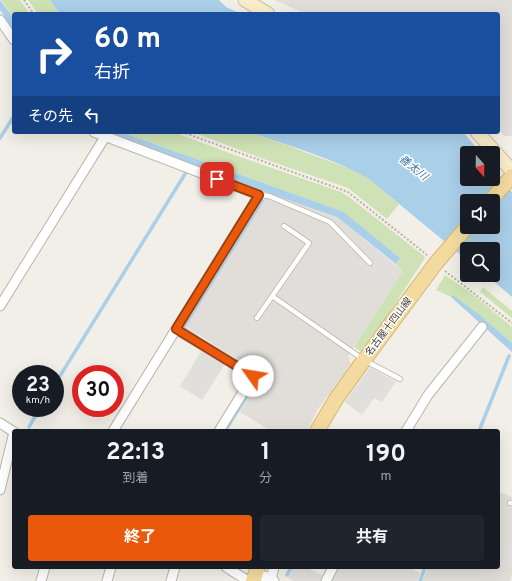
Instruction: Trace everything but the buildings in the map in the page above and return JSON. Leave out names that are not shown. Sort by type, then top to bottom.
[{"type":"main road","points":[[245,0],[265,12]]},
{"type":"main road","points":[[478,134],[510,176],[496,194]]},
{"type":"main road","name":"名古屋十四山線","points":[[318,429],[336,398],[438,261],[461,234]]},
{"type":"street","points":[[0,20],[12,37]]},
{"type":"street","points":[[98,134],[259,195],[114,429]]},
{"type":"street","points":[[0,306],[105,137]]},
{"type":"street","points":[[407,429],[428,395],[482,327]]},
{"type":"street","points":[[176,329],[253,376],[220,429]]},
{"type":"street","points":[[0,423],[12,431]]},
{"type":"street","points":[[0,490],[12,440]]},
{"type":"street","points":[[41,581],[44,569]]},
{"type":"street","points":[[107,581],[110,569]]},
{"type":"street","points":[[171,581],[174,569]]},
{"type":"street","points":[[229,569],[248,581]]},
{"type":"street","points":[[264,577],[272,569]]},
{"type":"street","points":[[326,581],[332,569]]},
{"type":"lane","points":[[259,195],[269,196],[330,222],[370,263]]},
{"type":"lane","points":[[257,318],[309,243],[284,226]]},
{"type":"lane","points":[[272,296],[364,360],[400,380]]},
{"type":"path","points":[[24,0],[33,12]]},
{"type":"path","points":[[188,134],[348,192],[438,261],[512,323]]},
{"type":"shaded area","points":[[274,0],[512,0],[512,136],[504,136],[500,131],[500,12],[301,12]]},
{"type":"shaded area","points":[[268,193],[337,217],[403,271],[348,356],[351,364],[318,409],[308,429],[268,429],[240,412],[261,375],[185,326]]},
{"type":"shaded area","points":[[325,237],[363,263],[373,249],[400,268],[378,299],[360,286],[330,329],[284,297]]},
{"type":"shaded area","points":[[202,350],[225,364],[202,400],[180,386]]},
{"type":"shaded area","points":[[370,367],[396,382],[382,402],[374,398],[362,415],[345,402]]},
{"type":"shaded area","points":[[500,492],[512,497],[512,575],[510,581],[422,581],[427,569],[500,569]]},
{"type":"shaded area","points":[[500,534],[512,538],[512,567],[500,562]]},
{"type":"shaded area","points":[[292,569],[309,569],[324,576],[321,581],[294,581],[288,578]]},
{"type":"shaded area","points":[[337,569],[411,569],[420,573],[417,581],[331,581]]},
{"type":"green space","points":[[1,0],[20,0],[29,12],[12,12],[12,16]]},
{"type":"green space","points":[[28,0],[50,0],[59,12],[37,12]]},
{"type":"green space","points":[[127,134],[178,134],[341,192],[424,256],[425,258],[385,319],[360,351],[354,347],[403,271],[396,264],[400,258],[344,212]]},
{"type":"green space","points":[[197,134],[255,134],[356,171],[369,179],[399,204],[387,219],[348,188]]},
{"type":"green space","points":[[445,275],[475,296],[512,327],[512,343],[481,316],[453,296],[451,297],[436,290]]},
{"type":"green space","points":[[483,287],[512,311],[512,318],[480,292]]},
{"type":"water","points":[[0,0],[12,16],[12,28],[0,10]]},
{"type":"water","points":[[50,0],[219,0],[226,7],[237,12],[59,12]]},
{"type":"water","points":[[111,134],[127,134],[344,212],[400,258],[396,264],[337,217],[268,193]]},
{"type":"water","name":"善太川","points":[[256,134],[465,134],[475,146],[460,146],[460,186],[500,186],[500,177],[512,192],[512,297],[494,282],[500,282],[500,242],[460,242],[460,254],[369,179],[326,159]]},
{"type":"water","points":[[453,295],[481,316],[512,343],[512,352],[451,297]]},
{"type":"waterway","points":[[0,138],[12,119]]},
{"type":"waterway","points":[[64,369],[185,174]]},
{"type":"waterway","points":[[197,337],[183,328],[262,201]]},
{"type":"waterway","points":[[480,429],[509,356]]},
{"type":"waterway","points":[[226,429],[260,375],[252,370]]},
{"type":"waterway","points":[[29,427],[35,417]]},
{"type":"waterway","points":[[287,575],[290,569]]},
{"type":"waterway","points":[[420,581],[424,569]]},
{"type":"route","points":[[217,179],[259,195],[176,329],[253,376]]}]
